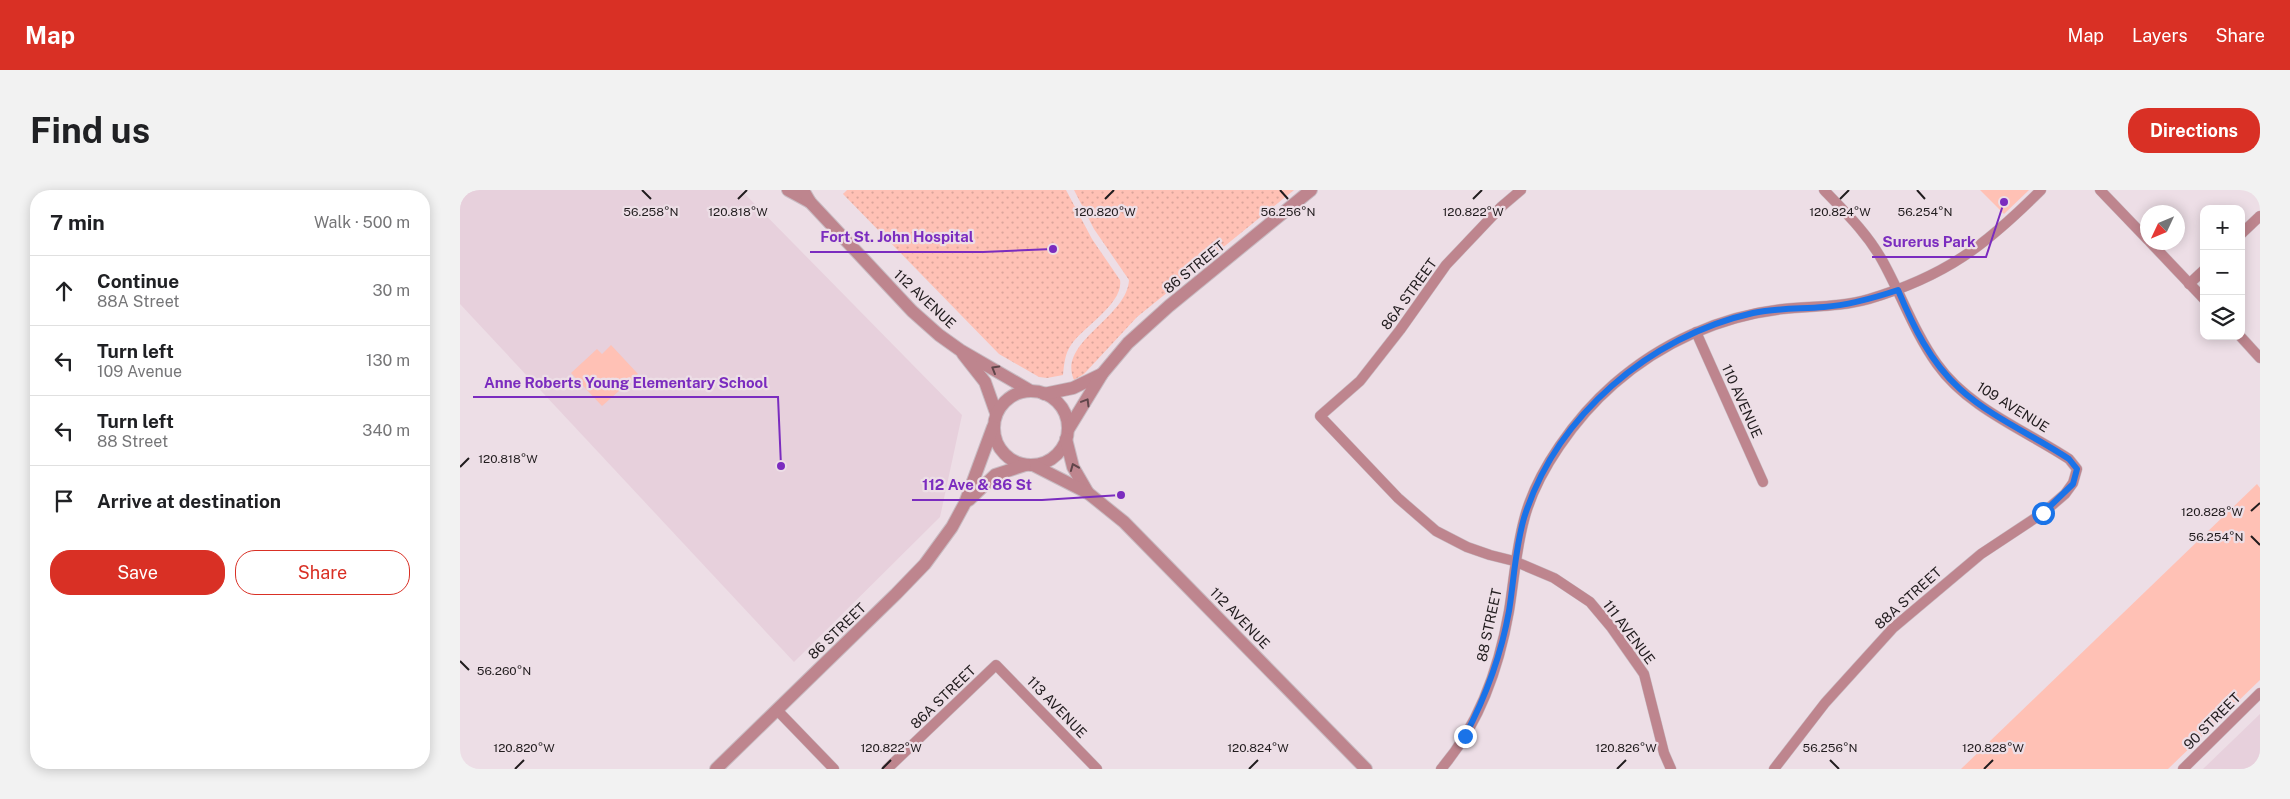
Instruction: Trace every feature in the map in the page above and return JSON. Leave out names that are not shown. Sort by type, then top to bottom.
[{"type":"street","name":"112 AVENUE","points":[[788,190],[810,202]]},
{"type":"street","name":"112 AVENUE","points":[[804,190],[810,202],[912,311],[960,350],[1029,390]]},
{"type":"street","name":"86 STREET","points":[[1068,434],[1102,374],[1146,326],[1311,190]]},
{"type":"street","name":"86A STREET","points":[[1320,416],[1360,381],[1400,330],[1446,265],[1501,207],[1521,190]]},
{"type":"street","name":"109 AVENUE","points":[[1824,190],[1860,228],[1881,258],[1898,290],[1912,324],[1938,365],[1959,388],[1978,403],[2069,459],[2077,469]]},
{"type":"street","name":"88 STREET","points":[[1441,769],[1465,736],[1491,681],[1503,640],[1514,561],[1524,518],[1544,472],[1580,419],[1595,401],[1636,365],[1654,353],[1696,332],[1752,314],[1786,308],[1826,307],[1867,300],[1930,277],[1974,251],[1993,237],[2041,190]]},
{"type":"street","points":[[2100,190],[2140,232]]},
{"type":"street","points":[[2245,230],[2260,216]]},
{"type":"street","points":[[2158,250],[2200,295]]},
{"type":"street","points":[[2190,284],[2200,274]]},
{"type":"street","name":"110 AVENUE","points":[[1696,332],[1763,482]]},
{"type":"street","points":[[2244,340],[2260,358]]},
{"type":"street","name":"112 AVENUE","points":[[960,350],[985,382],[996,413]]},
{"type":"street","name":"86 STREET","points":[[1044,394],[1073,388],[1102,374]]},
{"type":"street","points":[[1029,390],[1044,394],[1055,400],[1063,408],[1068,418],[1068,434],[1053,457],[1029,465],[1013,460],[996,441],[993,427],[996,413],[1008,399],[1029,390]]},
{"type":"street","name":"111 AVENUE","points":[[1320,416],[1398,498],[1436,530],[1490,556],[1514,561],[1554,578],[1590,602],[1629,651],[1644,674],[1664,753],[1671,769]]},
{"type":"street","name":"86 STREET","points":[[716,769],[925,564],[952,527],[965,503],[993,427]]},
{"type":"street","name":"112 AVENUE","points":[[1068,434],[1073,467],[1088,493]]},
{"type":"street","name":"112 AVENUE","points":[[1029,465],[1088,493],[1147,544],[1366,769]]},
{"type":"street","name":"86 STREET","points":[[965,503],[994,475],[1029,465]]},
{"type":"street","name":"88A STREET","points":[[1774,769],[1825,703],[1893,628],[1981,554],[2043,513],[2073,484],[2077,469]]},
{"type":"street","name":"86A STREET","points":[[887,769],[996,665]]},
{"type":"street","name":"113 AVENUE","points":[[996,665],[1097,769]]},
{"type":"street","name":"90 STREET","points":[[2183,769],[2260,693]]},
{"type":"street","points":[[777,710],[834,769]]},
{"type":"shaded area","points":[[460,190],[741,190],[962,415],[940,517],[794,662],[460,304]]},
{"type":"shaded area","points":[[847,190],[1066,190],[1092,239],[1120,280],[1120,289],[1109,306],[1069,348],[1064,363],[1063,375],[1047,378],[1039,377],[999,354],[843,194]]},
{"type":"shaded area","points":[[1074,190],[1294,190],[1137,317],[1084,374],[1074,380],[1071,366],[1075,354],[1083,342],[1117,306],[1125,294],[1129,280],[1094,229]]},
{"type":"shaded area","points":[[1980,190],[2029,190],[2004,214]]},
{"type":"shaded area","points":[[611,345],[638,374],[602,406],[571,373],[597,349],[602,354]]},
{"type":"shaded area","points":[[2257,484],[2260,488],[2260,680],[2168,769],[1961,769]]},
{"type":"shaded area","points":[[2260,714],[2260,769],[2203,769]]},
{"type":"place","name":"Surerus Park","points":[[2004,202]]},
{"type":"place","name":"Fort St. John Hospital","points":[[1053,249]]},
{"type":"place","name":"Anne Roberts Young Elementary School","points":[[781,466]]},
{"type":"place","name":"112 Ave & 86 St","points":[[1121,495]]},
{"type":"route","points":[[1465,736],[1479,710],[1491,681],[1501,648],[1509,609],[1514,561],[1524,518],[1544,472],[1554,455],[1580,419],[1613,384],[1654,353],[1708,327],[1727,320],[1769,310],[1826,307],[1867,300],[1898,290],[1912,324],[1938,365],[1959,388],[1978,403],[2014,426],[2057,450],[2069,459],[2077,469],[2073,484],[2043,513]]}]
